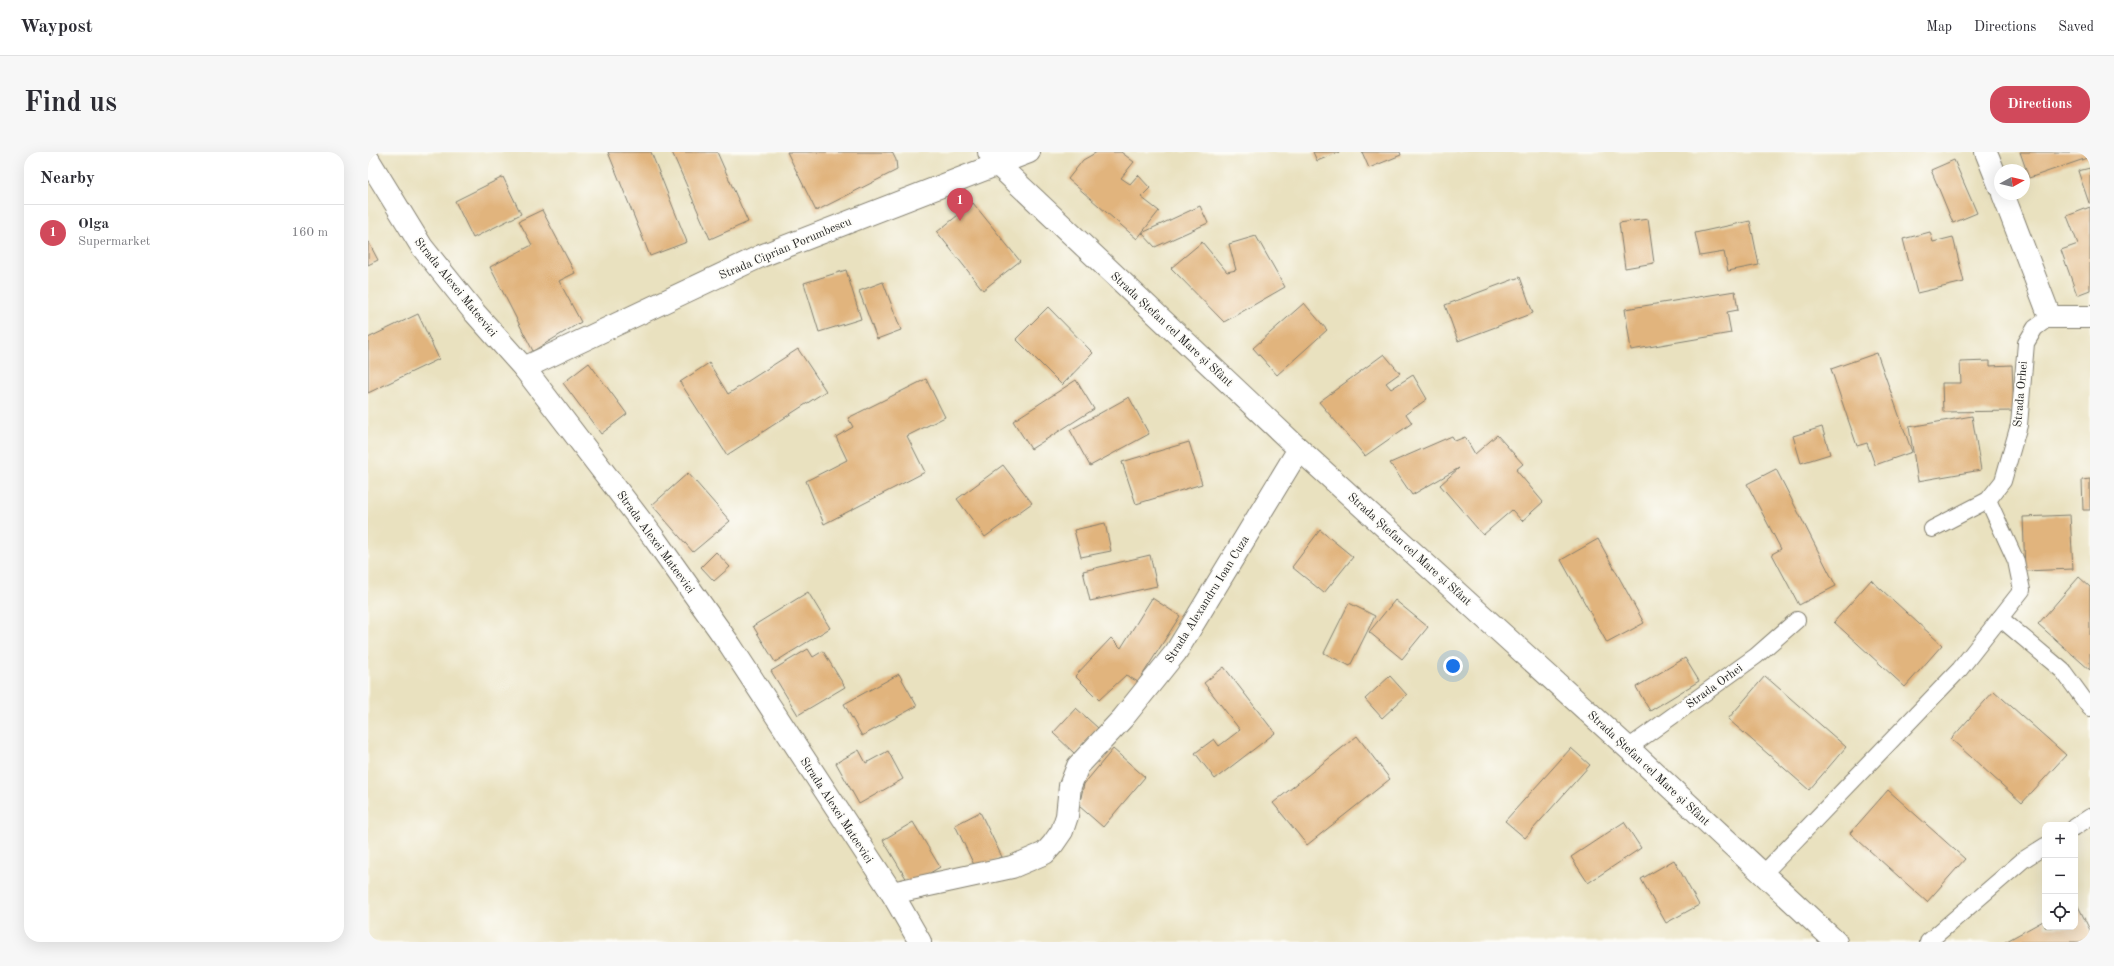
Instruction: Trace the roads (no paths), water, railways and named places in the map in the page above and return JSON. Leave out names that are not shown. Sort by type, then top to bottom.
[{"type":"street","name":"Strada Ciprian Porumbescu","points":[[524,368],[761,256],[993,158],[1029,152]]},
{"type":"street","points":[[1986,152],[1994,172]]},
{"type":"street","name":"Strada Ștefan cel Mare și Sfânt","points":[[993,158],[1299,449],[1628,748],[1836,942]]},
{"type":"street","name":"Strada Alexei Mateevici","points":[[368,159],[422,247],[475,313],[524,368],[654,538],[725,639],[892,893],[920,942]]},
{"type":"street","points":[[2005,200],[2050,316],[2090,317]]},
{"type":"street","name":"Strada Alexandru Ioan Cuza","points":[[892,893],[1012,867],[1045,853],[1062,831],[1067,816],[1070,786],[1078,766],[1123,718],[1176,652],[1299,449]]},
{"type":"lane","name":"Strada Orhei","points":[[1932,529],[1988,500],[2003,481],[2019,425],[2026,343],[2035,328],[2050,316]]},
{"type":"lane","points":[[1763,874],[1960,669],[2022,590],[2016,561],[1988,500]]},
{"type":"lane","points":[[2000,618],[2062,671],[2090,708]]},
{"type":"lane","name":"Strada Orhei","points":[[1628,748],[1756,656],[1797,620]]},
{"type":"lane","points":[[2078,825],[2090,817]]},
{"type":"lane","points":[[1928,942],[2023,860],[2042,848]]},
{"type":"place","name":"Olga","points":[[960,221]]}]
